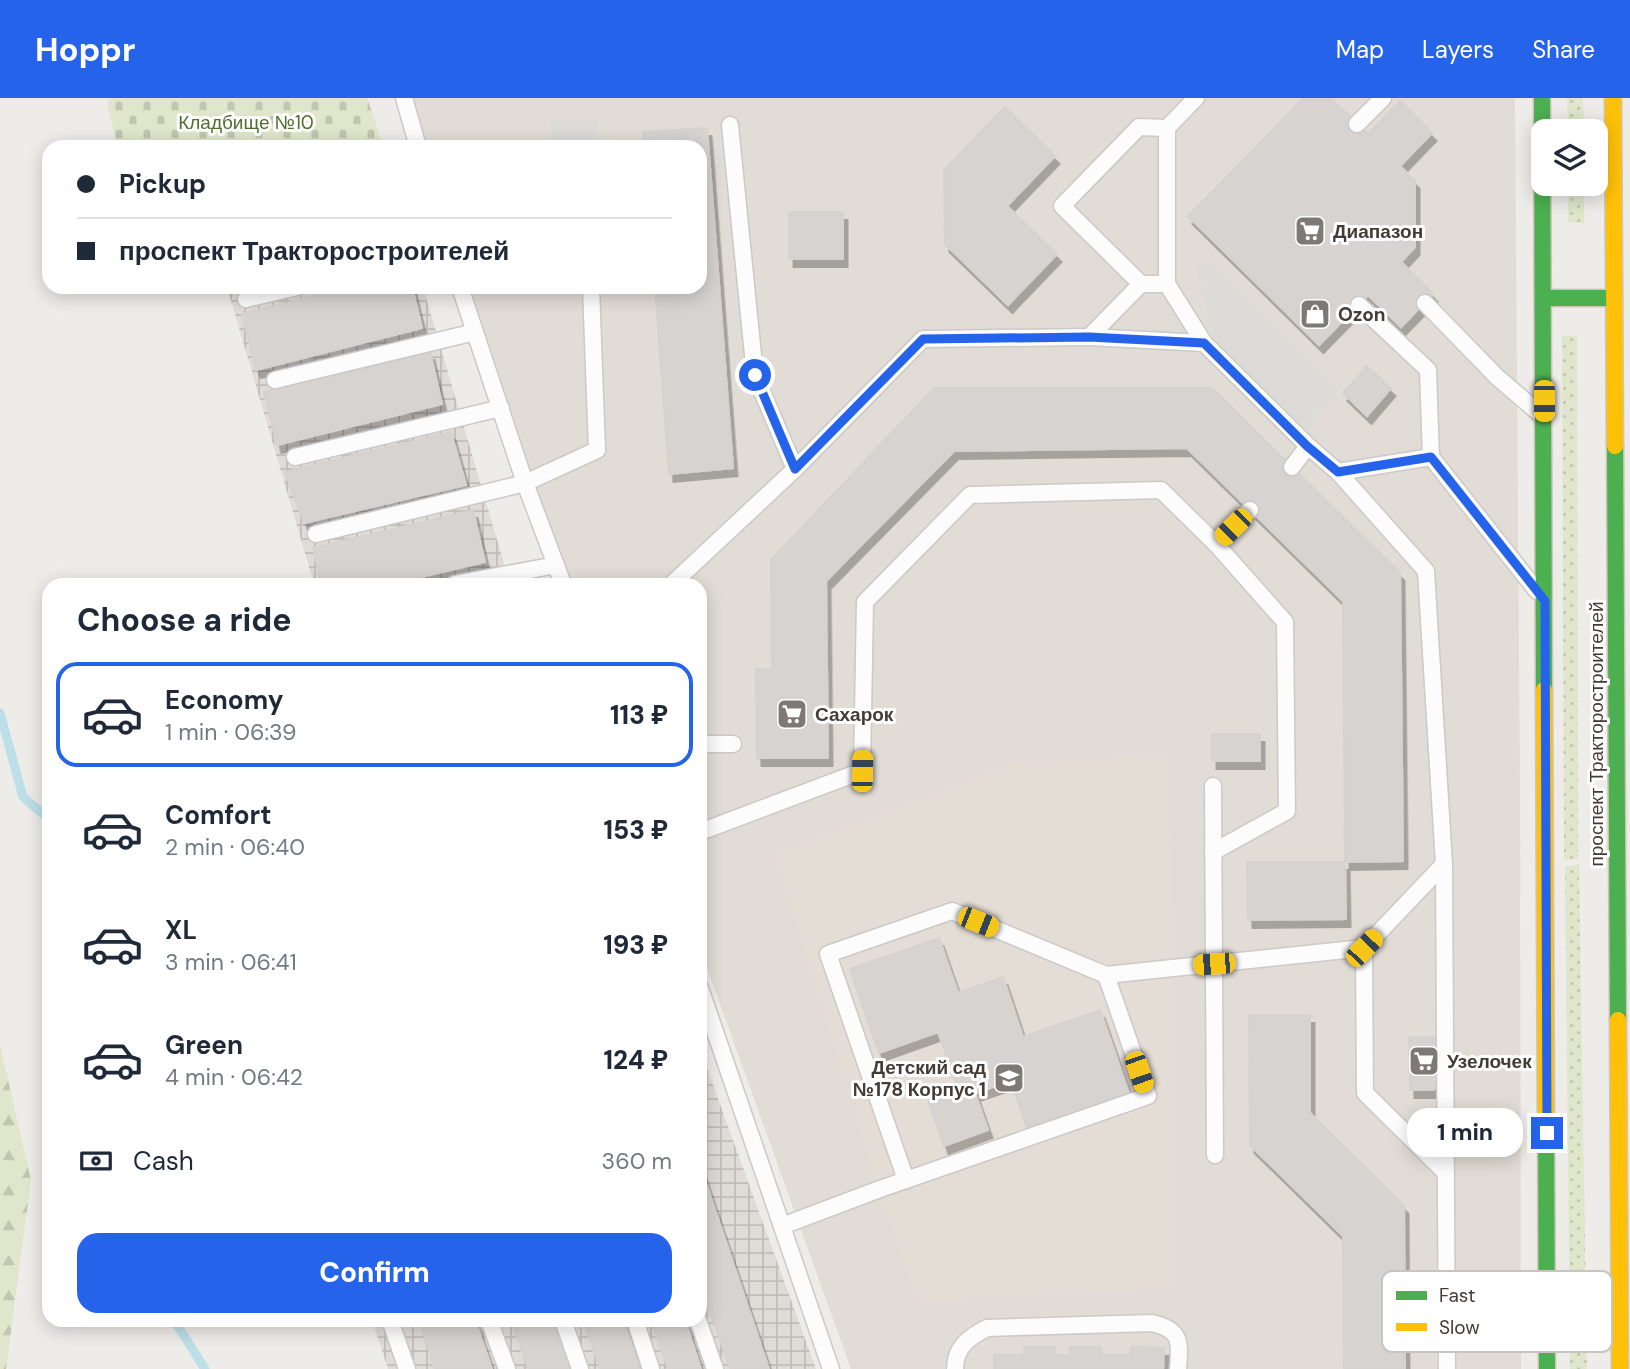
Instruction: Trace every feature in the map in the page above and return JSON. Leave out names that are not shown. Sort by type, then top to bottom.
[{"type":"main road","points":[[1542,98],[1547,1271]]},
{"type":"main road","name":"проспект Тракторостроителей","points":[[1614,98],[1620,1369]]},
{"type":"main road","points":[[1544,298],[1615,298]]},
{"type":"lane","points":[[404,98],[416,140]]},
{"type":"lane","points":[[1196,98],[1167,128],[1167,284],[1204,343],[1307,446],[1338,472],[1426,570],[1444,864],[1446,1271]]},
{"type":"lane","points":[[1357,124],[1383,98]]},
{"type":"lane","points":[[730,125],[755,375],[795,469]]},
{"type":"lane","points":[[1167,128],[1139,127],[1062,206],[1141,284],[1167,284]]},
{"type":"lane","points":[[1089,337],[1141,284]]},
{"type":"lane","points":[[246,299],[267,294]]},
{"type":"lane","points":[[462,294],[525,483],[561,578]]},
{"type":"lane","points":[[316,534],[525,483],[597,450],[591,294]]},
{"type":"lane","points":[[1425,303],[1497,377],[1544,417]]},
{"type":"lane","points":[[1359,305],[1428,370],[1431,457],[1545,601]]},
{"type":"lane","points":[[275,380],[475,332]]},
{"type":"lane","points":[[679,578],[795,469],[923,339],[1089,337],[1204,343]]},
{"type":"lane","points":[[295,457],[501,408]]},
{"type":"lane","points":[[1292,467],[1307,446]]},
{"type":"lane","points":[[1338,472],[1431,457]]},
{"type":"lane","points":[[707,829],[862,771],[865,602],[970,495],[1161,490],[1216,544],[1285,622],[1287,811],[1213,852]]},
{"type":"lane","points":[[1216,544],[1250,510]]},
{"type":"lane","points":[[487,578],[556,565]]},
{"type":"lane","points":[[707,744],[733,744]]},
{"type":"lane","points":[[1213,786],[1215,1155]]},
{"type":"lane","points":[[906,1180],[828,954],[952,911],[1106,975],[1364,948],[1444,864]]},
{"type":"lane","points":[[1364,948],[1365,1093],[1446,1173]]},
{"type":"lane","points":[[782,1226],[1148,1096],[1106,975]]},
{"type":"lane","points":[[707,1008],[831,1369]]},
{"type":"lane","points":[[955,1369],[955,1361],[967,1338],[987,1328],[1152,1323],[1166,1326],[1177,1335],[1180,1346],[1178,1369]]},
{"type":"lane","points":[[392,1327],[407,1369]]},
{"type":"lane","points":[[492,1327],[507,1369]]},
{"type":"lane","points":[[565,1327],[580,1369]]},
{"type":"lane","points":[[637,1327],[652,1369]]},
{"type":"lane","points":[[700,1327],[715,1369]]},
{"type":"shaded area","points":[[395,98],[1515,98],[1521,1271],[1382,1271],[1382,1352],[1521,1352],[1521,1369],[851,1369],[707,968],[707,578],[568,578],[466,294],[707,294],[707,140],[410,140]]},
{"type":"shaded area","points":[[597,120],[597,140],[550,140],[549,121]]},
{"type":"shaded area","points":[[1210,263],[1337,392],[1306,431],[1213,341],[1197,269]]},
{"type":"shaded area","points":[[229,294],[425,294],[508,578],[312,578]]},
{"type":"shaded area","name":"Детский сад №178 Корпус 1","points":[[1168,753],[1172,967],[1172,1289],[919,1301],[880,1189],[776,853],[1009,765]]},
{"type":"shaded area","points":[[707,1068],[816,1369],[388,1369],[374,1327],[707,1327]]},
{"type":"green space","name":"Кладбище №10","points":[[111,98],[367,98],[382,140],[116,140],[107,102]]},
{"type":"green space","points":[[1567,98],[1583,98],[1584,119],[1568,119]]},
{"type":"green space","points":[[1568,196],[1584,196],[1584,223],[1568,222]]},
{"type":"green space","points":[[1562,336],[1577,336],[1578,859],[1564,860]]},
{"type":"green space","points":[[1579,865],[1585,1271],[1569,1271],[1565,866]]},
{"type":"green space","points":[[0,1045],[31,1180],[6,1369],[0,1369]]},
{"type":"green space","points":[[1570,1352],[1587,1352],[1587,1369],[1570,1369]]},
{"type":"building","name":"Диапазон","points":[[1304,98],[1331,98],[1368,134],[1400,101],[1432,133],[1400,166],[1415,181],[1415,247],[1401,262],[1433,294],[1401,327],[1368,295],[1319,345],[1188,216]]},
{"type":"building","points":[[1005,107],[1055,156],[1007,206],[1057,254],[1008,305],[945,244],[944,170]]},
{"type":"building","points":[[707,128],[733,468],[669,474],[656,294],[707,294],[707,140],[644,140],[643,132]]},
{"type":"building","points":[[789,212],[843,212],[843,259],[789,259]]},
{"type":"building","points":[[321,294],[414,294],[422,328],[256,370],[242,314]]},
{"type":"building","points":[[430,352],[442,404],[277,445],[264,392]]},
{"type":"building","points":[[1367,366],[1391,388],[1367,416],[1343,393]]},
{"type":"building","points":[[934,388],[1212,388],[1400,573],[1403,861],[1345,862],[1343,601],[1187,448],[954,451],[826,581],[827,669],[772,669],[771,560]]},
{"type":"building","points":[[451,432],[466,485],[304,523],[285,472]]},
{"type":"building","points":[[473,510],[485,562],[417,578],[320,578],[313,548]]},
{"type":"building","name":"Сахарок","points":[[756,669],[827,669],[828,758],[757,758]]},
{"type":"building","points":[[1212,734],[1260,734],[1260,761],[1212,761]]},
{"type":"building","points":[[1247,862],[1345,862],[1346,919],[1248,920]]},
{"type":"building","points":[[939,938],[958,993],[1003,977],[1023,1037],[1100,1010],[1129,1093],[1027,1128],[1011,1081],[975,1093],[988,1130],[944,1146],[928,1100],[958,1089],[938,1032],[879,1053],[850,969]]},
{"type":"building","points":[[1249,1015],[1310,1015],[1310,1113],[1404,1206],[1404,1271],[1382,1271],[1382,1352],[1405,1352],[1405,1369],[1344,1369],[1343,1236],[1250,1145]]},
{"type":"building","name":"Узелочек","points":[[1409,1037],[1438,1037],[1439,1084],[1433,1090],[1410,1090]]},
{"type":"building","points":[[1419,1120],[1433,1131],[1426,1140],[1413,1129]]},
{"type":"building","points":[[707,1186],[769,1369],[730,1369],[707,1302]]},
{"type":"building","points":[[421,1327],[477,1327],[492,1369],[435,1369]]},
{"type":"building","points":[[513,1327],[557,1327],[571,1369],[528,1369]]},
{"type":"building","points":[[585,1327],[625,1327],[640,1369],[600,1369]]},
{"type":"building","points":[[653,1327],[687,1327],[701,1369],[668,1369]]},
{"type":"building","points":[[1024,1347],[1055,1347],[1055,1355],[1070,1355],[1070,1347],[1101,1347],[1101,1355],[1131,1355],[1131,1347],[1164,1348],[1163,1369],[994,1369],[994,1355],[1024,1355]]},
{"type":"waterway","points":[[0,713],[23,797],[42,813]]},
{"type":"waterway","points":[[178,1327],[205,1369]]},
{"type":"traffic: fast","points":[[1542,98],[1544,690]]},
{"type":"traffic: fast","points":[[1544,298],[1614,298]]},
{"type":"traffic: fast","points":[[1615,446],[1618,1020]]},
{"type":"traffic: fast","points":[[1546,1128],[1547,1271]]},
{"type":"traffic: fast","points":[[1547,1352],[1547,1369]]},
{"type":"traffic: slow","points":[[1613,98],[1615,446]]},
{"type":"traffic: slow","points":[[1544,690],[1546,1128]]},
{"type":"traffic: slow","points":[[1618,1020],[1620,1369]]},
{"type":"place","name":"Диапазон","points":[[1310,231]]},
{"type":"place","name":"Ozon","points":[[1315,314]]},
{"type":"place","name":"Сахарок","points":[[792,714]]},
{"type":"place","name":"Узелочек","points":[[1424,1061]]},
{"type":"place","name":"Детский сад №178 Корпус 1","points":[[1009,1078]]},
{"type":"route","points":[[755,375],[795,469],[923,339],[1089,337],[1204,343],[1307,446],[1338,472],[1431,457],[1545,601],[1547,1133]]}]
